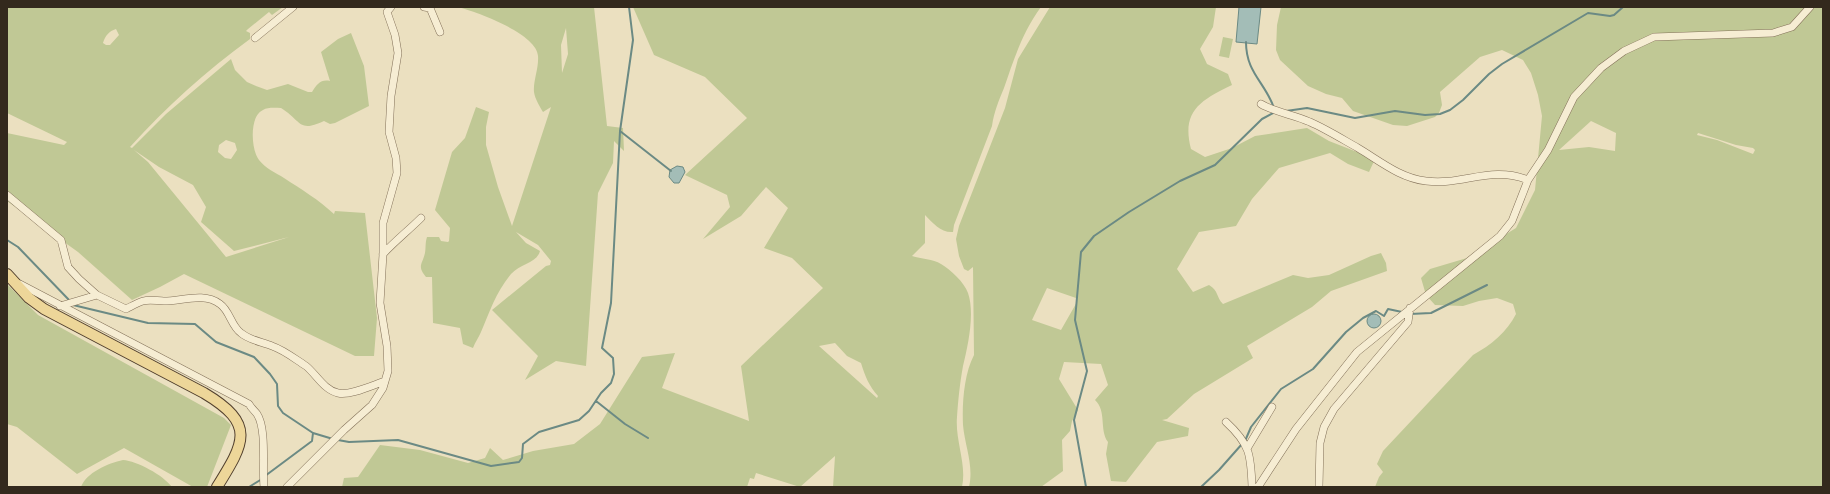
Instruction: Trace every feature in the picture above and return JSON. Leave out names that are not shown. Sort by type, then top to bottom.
[{"type":"main road","points":[[8,275],[28,298],[44,309],[204,393],[228,408],[239,425],[242,440],[234,460],[217,487]]},
{"type":"street","points":[[255,38],[293,7]]},
{"type":"street","points":[[424,7],[430,8],[440,32]]},
{"type":"street","points":[[1258,487],[1296,428],[1357,352],[1500,236],[1512,221],[1528,180],[1548,150],[1574,97],[1601,68],[1624,51],[1654,37],[1773,33],[1792,27],[1810,7]]},
{"type":"street","points":[[287,487],[344,430],[372,405],[385,381],[388,371],[387,346],[380,303],[384,254],[382,223],[397,174],[396,158],[389,132],[391,96],[398,53],[388,8]]},
{"type":"street","points":[[1261,104],[1269,109],[1278,110],[1310,122],[1407,177],[1427,182],[1500,173],[1521,177],[1528,180]]},
{"type":"street","points":[[7,195],[61,240],[68,267],[97,295],[126,309],[142,301],[151,300],[176,300],[195,297],[219,302],[224,307],[230,321],[241,333],[274,346],[293,357],[312,371],[330,390],[338,393],[346,393],[357,391],[385,381]]},
{"type":"street","points":[[384,254],[394,241],[407,232],[421,218]]},
{"type":"street","points":[[8,275],[29,290],[249,404],[259,418],[264,441],[262,470],[264,487]]},
{"type":"street","points":[[60,306],[97,295]]},
{"type":"street","points":[[1320,487],[1320,443],[1324,427],[1334,409],[1408,322],[1410,308]]},
{"type":"street","points":[[1248,447],[1272,406]]},
{"type":"street","points":[[1226,422],[1236,431],[1248,447],[1252,466],[1252,487]]},
{"type":"green space","points":[[7,7],[283,7],[272,15],[269,12],[248,29],[246,31],[250,33],[250,39],[187,90],[144,132],[130,147],[132,148],[166,114],[231,59],[235,70],[247,82],[256,86],[267,90],[288,84],[308,92],[312,92],[320,83],[330,81],[321,52],[338,39],[351,33],[364,66],[369,106],[335,123],[330,124],[324,121],[309,126],[301,124],[281,108],[265,109],[258,113],[255,119],[253,126],[253,141],[256,155],[264,165],[310,195],[334,214],[335,211],[365,213],[377,318],[374,356],[355,356],[184,274],[132,300],[78,252],[7,201],[7,133],[64,145],[67,142],[7,113]],"holes":[[[116,29],[119,35],[110,45],[103,43],[108,34]],[[226,140],[235,143],[237,150],[231,159],[225,158],[218,152],[219,145]],[[134,150],[159,167],[193,185],[206,207],[201,222],[234,251],[289,237],[226,257],[148,162]]]},
{"type":"green space","points":[[457,7],[594,7],[607,126],[623,128],[624,151],[614,141],[613,163],[598,193],[586,366],[556,361],[525,380],[538,356],[492,310],[546,266],[550,265],[551,261],[538,245],[516,232],[526,243],[540,251],[532,261],[511,274],[501,288],[473,348],[463,344],[460,328],[433,323],[432,277],[426,277],[421,265],[425,253],[427,237],[439,237],[441,241],[449,241],[450,228],[435,210],[452,152],[465,138],[476,107],[489,112],[486,127],[486,145],[498,187],[512,226],[551,107],[543,112],[534,92],[538,61],[535,48],[528,40],[517,32],[491,18]],"holes":[[[566,28],[568,54],[562,73],[561,45]]]},
{"type":"green space","points":[[633,7],[1041,7],[1029,26],[1015,56],[997,106],[992,126],[954,225],[953,232],[941,229],[925,215],[925,243],[912,256],[934,261],[949,270],[964,285],[970,301],[970,330],[961,378],[957,417],[963,470],[962,487],[833,487],[835,456],[800,487],[756,473],[754,479],[750,478],[747,487],[342,487],[344,478],[358,477],[380,445],[420,450],[468,463],[485,458],[490,448],[503,460],[533,451],[574,444],[600,424],[642,357],[675,353],[662,388],[749,421],[741,366],[823,288],[792,258],[764,248],[788,208],[766,187],[741,216],[703,239],[730,207],[727,195],[685,175],[747,118],[705,77],[654,55]],"holes":[[[835,343],[847,356],[861,363],[868,381],[878,396],[877,398],[819,346]]]},
{"type":"green space","points":[[1050,7],[1216,7],[1213,27],[1200,49],[1207,64],[1228,74],[1232,85],[1211,96],[1196,108],[1191,116],[1189,125],[1191,149],[1205,157],[1232,148],[1255,136],[1307,128],[1329,141],[1375,159],[1369,172],[1348,164],[1330,153],[1279,168],[1252,199],[1236,226],[1199,232],[1177,269],[1193,292],[1209,285],[1216,292],[1223,304],[1293,275],[1308,278],[1329,275],[1381,253],[1386,263],[1387,271],[1331,291],[1312,307],[1247,346],[1253,358],[1194,394],[1167,419],[1162,420],[1189,428],[1188,436],[1157,442],[1126,482],[1111,481],[1106,454],[1108,442],[1105,437],[1101,410],[1099,404],[1095,400],[1108,385],[1101,364],[1064,362],[1059,379],[1078,410],[1072,421],[1070,431],[1062,440],[1063,471],[1041,487],[969,487],[969,456],[963,425],[963,407],[964,389],[968,371],[974,355],[973,267],[968,271],[964,269],[959,256],[956,239],[959,226],[1005,108],[1018,59]],"holes":[[[1047,288],[1076,298],[1077,302],[1061,330],[1032,320]]]},
{"type":"green space","points":[[1281,7],[1823,7],[1823,487],[1375,487],[1383,472],[1377,464],[1383,451],[1473,355],[1486,347],[1508,327],[1516,314],[1513,304],[1497,298],[1479,301],[1463,306],[1435,305],[1426,295],[1421,278],[1430,269],[1467,258],[1516,228],[1535,190],[1542,116],[1538,95],[1531,73],[1523,60],[1502,50],[1480,57],[1440,92],[1442,105],[1439,113],[1435,117],[1407,126],[1393,125],[1353,111],[1342,98],[1326,94],[1308,86],[1280,60],[1276,50],[1277,25]],"holes":[[[1591,121],[1616,133],[1615,151],[1589,147],[1559,150]],[[1698,133],[1736,145],[1753,148],[1755,150],[1753,154],[1717,140],[1697,135]]]},
{"type":"green space","points":[[1223,37],[1233,39],[1229,58],[1219,56]]},
{"type":"green space","points":[[7,284],[38,315],[224,418],[231,425],[207,487],[193,487],[124,448],[77,474],[17,427],[7,424]]},
{"type":"green space","points":[[123,460],[149,469],[163,478],[172,487],[81,487],[88,477],[98,469]]},
{"type":"water","points":[[1239,7],[1261,7],[1257,44],[1236,42]]},
{"type":"water","points":[[677,166],[683,167],[685,172],[679,183],[674,183],[669,177],[670,170]]},
{"type":"water","points":[[1374,314],[1379,316],[1381,321],[1379,326],[1374,328],[1369,326],[1367,321],[1369,316]]},
{"type":"waterway","points":[[338,440],[349,442],[398,440],[491,466],[519,462],[522,458],[523,444],[539,432],[579,420],[589,411],[601,393],[611,383],[614,374],[613,358],[602,348],[611,303],[620,131],[633,40],[629,7]]},
{"type":"waterway","points":[[1286,111],[1307,108],[1355,118],[1395,111],[1425,115],[1440,114],[1450,110],[1463,100],[1489,74],[1502,64],[1588,13],[1610,16],[1614,15],[1623,7]]},
{"type":"waterway","points":[[1246,42],[1247,53],[1252,70],[1266,91],[1274,108]]},
{"type":"waterway","points":[[1086,487],[1074,420],[1087,371],[1075,320],[1081,252],[1094,236],[1129,212],[1180,181],[1215,165],[1262,119],[1275,112]]},
{"type":"waterway","points":[[620,131],[671,171]]},
{"type":"waterway","points":[[7,240],[18,247],[70,301]]},
{"type":"waterway","points":[[1410,314],[1431,313],[1487,285]]},
{"type":"waterway","points":[[73,305],[148,323],[195,324],[216,342],[254,357],[277,384],[278,406],[283,413],[313,433],[312,441],[265,476]]},
{"type":"waterway","points":[[1245,441],[1251,427],[1281,389],[1313,369],[1346,332],[1363,318],[1376,311],[1384,316],[1388,309],[1402,312]]},
{"type":"waterway","points":[[596,401],[625,424],[648,438]]},
{"type":"waterway","points":[[313,433],[333,439]]},
{"type":"waterway","points":[[1201,487],[1219,470],[1242,444]]},
{"type":"waterway","points":[[249,487],[262,479]]}]
